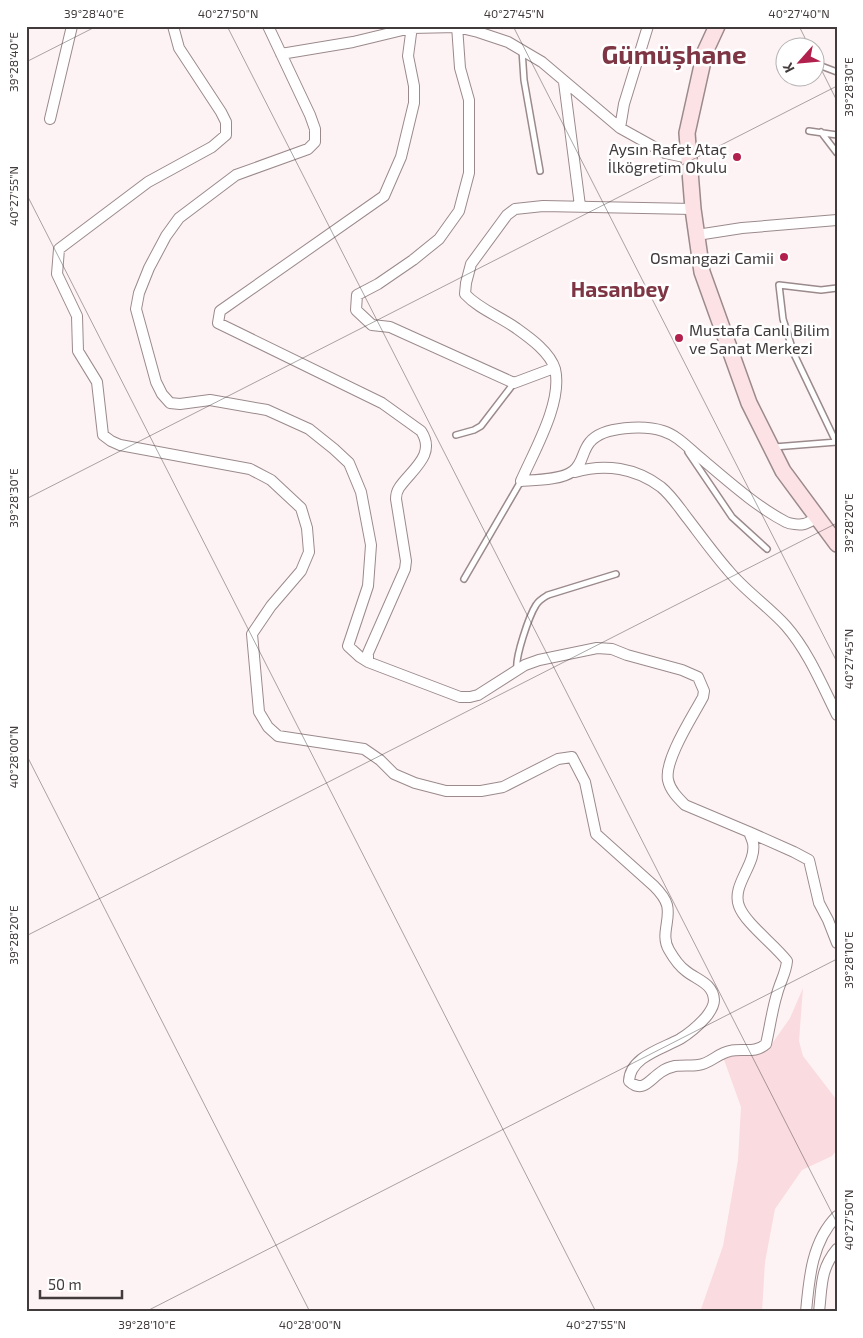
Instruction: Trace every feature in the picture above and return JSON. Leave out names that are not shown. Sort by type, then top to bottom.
[{"type":"main road","points":[[718,26],[705,52],[687,133],[693,208],[702,272],[749,403],[784,471],[836,540]]},
{"type":"street","points":[[50,119],[72,26]]},
{"type":"street","points":[[173,26],[179,48],[226,122],[226,135],[212,147],[148,182],[59,249],[57,274],[77,316],[78,351],[96,382],[104,434],[111,441],[120,445],[250,469],[272,480],[301,508],[307,528],[309,552],[301,571],[270,606],[252,634],[259,712],[268,727],[283,738],[364,749],[380,760],[394,774],[415,783],[446,791],[481,792],[503,787],[558,759],[572,757],[585,782],[596,834],[661,894],[667,905],[664,934],[668,949],[686,971],[704,982],[714,994],[714,1004],[700,1024],[690,1032],[642,1058],[634,1065],[629,1081],[634,1086],[646,1084],[663,1070],[669,1068],[698,1065],[722,1053],[738,1050],[756,1050],[766,1044],[776,995],[787,970],[787,961],[746,917],[739,906],[737,896],[753,851],[753,843],[749,832]]},
{"type":"street","points":[[268,26],[310,114],[315,129],[315,142],[308,149],[236,175],[179,218],[166,236],[149,268],[139,293],[136,309],[156,382],[162,394],[170,402],[180,404],[210,400],[267,410],[309,429],[349,463],[360,492],[371,545],[368,586],[348,646],[360,658],[460,697],[478,695],[517,670],[539,660],[597,648],[606,648],[682,670],[698,677],[704,691],[703,698],[669,761],[668,781],[685,806],[749,832],[808,860],[819,902],[837,943]]},
{"type":"street","points":[[620,128],[624,104],[648,26]]},
{"type":"street","points":[[281,54],[353,42],[411,27],[457,27],[478,32],[508,42],[542,62],[620,128],[665,153],[689,158]]},
{"type":"street","points":[[368,662],[368,653],[405,569],[406,561],[396,499],[398,489],[409,478],[427,446],[424,436],[382,403],[218,323],[220,311],[384,196],[401,157],[414,103],[414,86],[408,56],[411,27]]},
{"type":"street","points":[[457,27],[460,68],[469,100],[469,173],[459,211],[439,239],[378,284],[357,294],[356,310],[372,324],[390,327],[514,383],[554,368]]},
{"type":"street","points":[[564,82],[580,206]]},
{"type":"street","points":[[693,208],[543,206],[515,209],[507,215],[471,264],[465,294],[474,304],[501,318],[525,334],[546,354],[554,368],[557,391],[552,411],[521,481],[552,478],[590,467],[617,467],[630,471],[661,487],[676,503],[739,583],[762,601],[787,626],[802,647],[837,715]]},
{"type":"street","points":[[697,235],[742,228],[837,220]]},
{"type":"street","points":[[573,472],[580,465],[590,441],[610,430],[638,428],[662,431],[680,439],[702,460],[755,501],[788,523],[803,525],[818,517]]},
{"type":"street","points":[[806,1312],[809,1280],[816,1251],[827,1226],[837,1216]]},
{"type":"street","points":[[818,1312],[823,1276],[828,1260],[837,1249]]},
{"type":"lane","points":[[522,50],[524,80],[540,171]]},
{"type":"lane","points":[[809,131],[837,135]]},
{"type":"lane","points":[[821,132],[837,153]]},
{"type":"lane","points":[[771,447],[837,442],[794,354],[783,319],[779,285],[821,290],[837,288]]},
{"type":"lane","points":[[456,435],[481,426],[514,383]]},
{"type":"lane","points":[[680,439],[728,513],[767,549]]},
{"type":"lane","points":[[464,579],[521,481]]},
{"type":"lane","points":[[517,670],[518,655],[534,609],[539,601],[548,595],[616,574]]},
{"type":"shaded area","points":[[803,988],[799,1041],[803,1056],[836,1099],[837,1150],[832,1156],[802,1170],[775,1209],[765,1262],[762,1312],[700,1312],[723,1246],[738,1160],[741,1107],[723,1057],[769,1048],[790,1018]]},
{"type":"place","name":"Aysın Rafet Ataç İlkögretim Okulu","points":[[737,157]]},
{"type":"place","name":"Osmangazi Camii","points":[[784,257]]},
{"type":"place","name":"Mustafa Canlı Bilim ve Sanat Merkezi","points":[[679,338]]},
{"type":"district","name":"Gümüşhane","points":[[674,53]]},
{"type":"district","name":"Hasanbey","points":[[620,288]]}]
